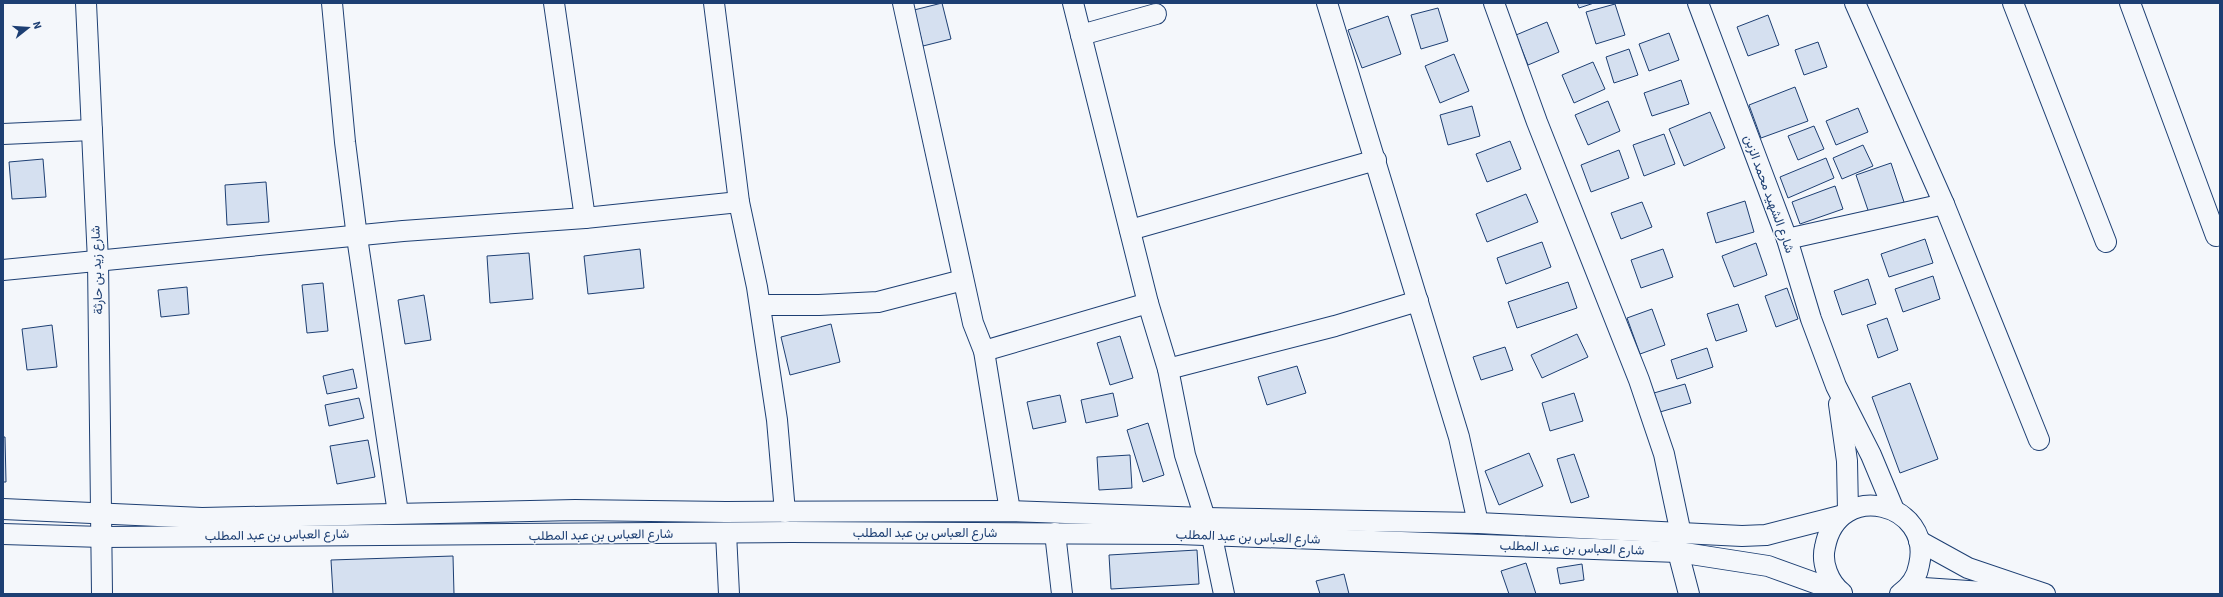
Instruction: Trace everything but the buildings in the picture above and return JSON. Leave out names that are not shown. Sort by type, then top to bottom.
[{"type":"street","name":"شارع زيد بن حارثة","points":[[86,3],[98,261],[102,594]]},
{"type":"street","points":[[332,3],[345,142],[357,237],[398,513]]},
{"type":"street","points":[[554,3],[585,218]]},
{"type":"street","points":[[714,3],[739,202],[760,305],[777,420],[786,512]]},
{"type":"street","points":[[903,3],[973,323],[984,351],[1010,511]]},
{"type":"street","points":[[1073,3],[1148,303],[1168,369],[1185,455],[1205,518]]},
{"type":"street","points":[[1327,3],[1459,437],[1478,523]]},
{"type":"street","points":[[1494,3],[1537,122],[1639,380],[1664,454],[1688,594]]},
{"type":"street","name":"شارع الشهيد محمد الزبن","points":[[1698,3],[1787,239],[1811,319],[1836,386],[1871,455],[1894,510]]},
{"type":"street","points":[[1854,3],[1944,204],[2039,440]]},
{"type":"street","points":[[2013,3],[2106,242]]},
{"type":"street","points":[[2130,3],[2216,236]]},
{"type":"street","points":[[1081,35],[1156,14]]},
{"type":"street","points":[[3,134],[92,130]]},
{"type":"street","points":[[1130,230],[1376,160]]},
{"type":"street","points":[[3,270],[357,237],[403,231],[585,218],[739,202]]},
{"type":"street","points":[[1787,239],[1944,204]]},
{"type":"street","points":[[760,305],[819,305],[878,302],[963,280]]},
{"type":"street","points":[[1168,369],[1335,326],[1418,301]]},
{"type":"street","points":[[984,351],[1148,303]]},
{"type":"street","name":"شارع الشهيد محمد الزبن","points":[[1836,386],[1847,461],[1844,514]]},
{"type":"street","name":"شارع العباس بن عبد المطلب","points":[[3,534],[102,537],[356,534],[526,536],[726,533],[1055,533],[1212,537],[1679,543],[1766,535],[1844,514],[1863,505],[1879,505],[1894,510]]},
{"type":"street","name":"شارع العباس بن عبد المطلب","points":[[3,509],[202,518],[575,510],[786,512],[1010,511],[1205,518],[1478,523],[1679,543],[1768,566],[1842,593]]},
{"type":"street","points":[[1894,510],[1910,523],[1920,541],[1921,557],[1914,587],[1964,593],[2013,594]]},
{"type":"street","points":[[1842,593],[1828,575],[1823,554],[1827,533],[1844,514]]},
{"type":"street","points":[[726,533],[729,594]]},
{"type":"street","points":[[1055,533],[1062,594]]},
{"type":"street","points":[[1212,537],[1224,594]]},
{"type":"street","points":[[1920,541],[1968,568],[2045,594]]}]
